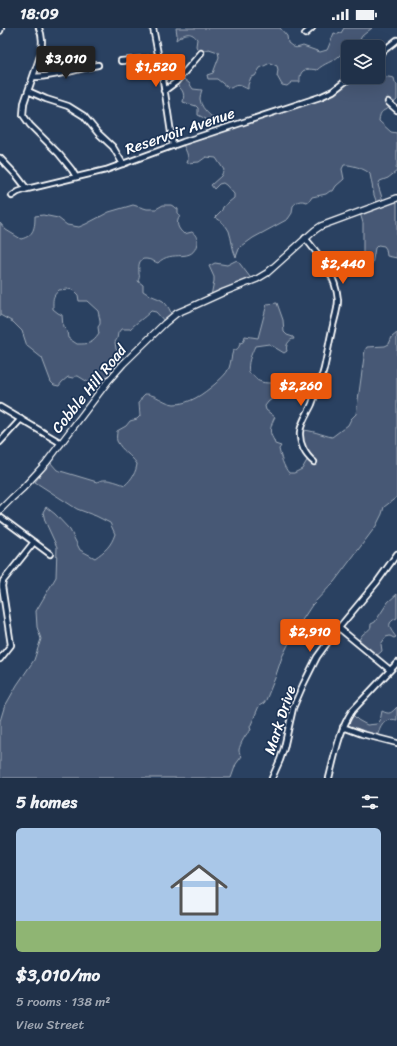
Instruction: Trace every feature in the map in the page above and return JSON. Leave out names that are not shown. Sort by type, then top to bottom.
[{"type":"street","points":[[39,28],[42,39],[41,53],[23,108],[24,117],[59,154],[76,177]]},
{"type":"street","points":[[153,28],[173,146]]},
{"type":"street","points":[[305,34],[312,28]]},
{"type":"street","points":[[385,49],[397,40]]},
{"type":"street","points":[[164,91],[176,82],[201,53]]},
{"type":"street","points":[[121,61],[158,58]]},
{"type":"street","points":[[33,77],[54,75],[74,69],[98,65]]},
{"type":"street","name":"Reservoir Avenue","points":[[12,196],[27,189],[106,170],[320,97],[333,91],[342,84]]},
{"type":"street","points":[[28,91],[68,106],[82,114],[112,148],[123,164]]},
{"type":"street","points":[[388,102],[397,110]]},
{"type":"street","points":[[0,158],[18,176],[27,189]]},
{"type":"street","name":"Cobble Hill Road","points":[[0,510],[38,472],[108,381],[165,322],[177,313],[257,279],[267,273],[305,238],[321,226],[397,198]]},
{"type":"street","points":[[305,238],[324,261],[330,272],[338,301],[324,369],[300,432],[301,442],[304,449],[314,462]]},
{"type":"street","points":[[0,407],[61,443]]},
{"type":"street","points":[[0,442],[20,419]]},
{"type":"street","points":[[0,517],[50,554]]},
{"type":"street","points":[[0,659],[11,645],[2,581],[34,542]]},
{"type":"street","name":"Mark Drive","points":[[272,778],[284,748],[292,713],[303,685],[320,652],[377,582],[397,554]]},
{"type":"street","points":[[339,628],[390,670]]},
{"type":"street","points":[[329,778],[343,727],[352,711],[397,663]]},
{"type":"street","points":[[343,727],[362,734],[397,743]]},
{"type":"shaded area","points":[[176,28],[280,28],[287,36],[288,43],[293,47],[296,48],[303,46],[320,52],[327,50],[334,33],[341,33],[344,28],[372,28],[362,36],[360,40],[341,40],[341,54],[317,70],[304,70],[301,74],[300,82],[292,82],[287,86],[282,85],[277,76],[277,66],[270,63],[260,68],[255,76],[251,77],[248,89],[240,86],[231,88],[227,87],[217,79],[208,79],[207,75],[213,73],[219,57],[218,52],[209,49],[199,54],[196,46],[197,39],[194,36],[187,34],[176,40]]},
{"type":"shaded area","points":[[385,76],[394,78],[397,85],[397,100],[392,104],[392,107],[381,113],[379,121],[391,132],[397,133],[397,171],[388,178],[380,181],[378,185],[384,204],[397,199],[397,258],[387,256],[384,246],[378,245],[375,248],[372,265],[358,265],[354,259],[360,258],[363,253],[363,223],[360,213],[378,206],[374,195],[370,174],[362,169],[347,165],[344,165],[342,169],[344,179],[333,191],[312,197],[307,202],[299,201],[296,203],[293,206],[292,213],[288,219],[253,238],[242,246],[236,257],[229,231],[223,223],[215,217],[223,207],[234,198],[234,194],[223,183],[219,184],[214,189],[211,185],[221,176],[224,170],[216,158],[206,157],[199,162],[187,163],[188,155],[182,143],[211,132],[206,119],[198,115],[198,108],[183,102],[184,95],[175,83],[181,77],[189,83],[193,89],[202,90],[200,99],[203,108],[218,122],[226,127],[322,96],[341,84],[385,84]]},
{"type":"shaded area","points":[[133,205],[147,209],[156,209],[163,205],[171,205],[178,209],[180,216],[177,223],[180,230],[184,234],[192,232],[196,236],[197,243],[195,250],[187,255],[169,257],[158,263],[146,259],[141,260],[138,281],[143,285],[143,291],[163,301],[168,307],[173,318],[166,323],[156,312],[151,311],[130,329],[121,329],[115,342],[116,349],[126,361],[101,390],[78,376],[73,378],[68,377],[59,386],[54,385],[51,382],[42,358],[27,346],[22,331],[13,322],[0,315],[0,223],[6,230],[21,239],[29,236],[33,230],[35,216],[43,215],[58,218],[67,225],[79,227],[109,212]],"holes":[[[59,290],[73,290],[78,295],[79,301],[87,301],[98,311],[100,320],[98,327],[99,334],[90,343],[77,344],[68,338],[67,331],[63,327],[62,315],[53,309],[53,298]]]},
{"type":"shaded area","points":[[237,260],[253,281],[211,296],[214,277],[209,266],[215,263],[227,265]]},
{"type":"shaded area","points":[[277,303],[283,320],[284,332],[294,339],[288,343],[287,351],[284,353],[269,344],[255,346],[250,359],[249,373],[257,380],[264,383],[272,383],[275,381],[283,384],[283,389],[276,390],[273,398],[265,406],[266,410],[275,417],[270,430],[275,444],[281,446],[279,449],[281,458],[289,473],[294,473],[302,469],[309,457],[302,446],[301,430],[332,437],[348,425],[356,414],[365,350],[367,347],[385,346],[389,344],[392,337],[397,333],[397,497],[384,507],[376,526],[334,582],[312,605],[295,631],[282,657],[266,700],[259,706],[250,727],[251,730],[245,736],[241,745],[239,751],[242,756],[236,764],[231,778],[0,778],[0,721],[4,708],[34,660],[41,639],[37,627],[36,611],[56,577],[57,547],[45,521],[43,512],[46,507],[55,514],[70,530],[80,550],[95,558],[112,542],[115,534],[110,523],[77,509],[35,482],[50,462],[57,470],[97,482],[107,480],[125,485],[136,470],[137,464],[119,444],[117,440],[117,431],[126,426],[130,421],[137,419],[140,416],[139,403],[142,397],[145,394],[149,394],[174,404],[180,404],[201,395],[226,373],[230,366],[233,351],[238,348],[240,343],[243,342],[245,336],[258,338],[267,304]]},
{"type":"shaded area","points":[[397,594],[397,618],[390,624],[396,637],[386,637],[381,644],[382,651],[375,657],[357,643],[363,634],[370,629],[371,624],[375,622],[388,602]]},
{"type":"shaded area","points":[[397,707],[397,720],[393,719],[386,721],[381,726],[377,737],[346,727],[352,714],[358,720],[367,725],[377,724],[380,721],[382,711],[390,713]]}]
